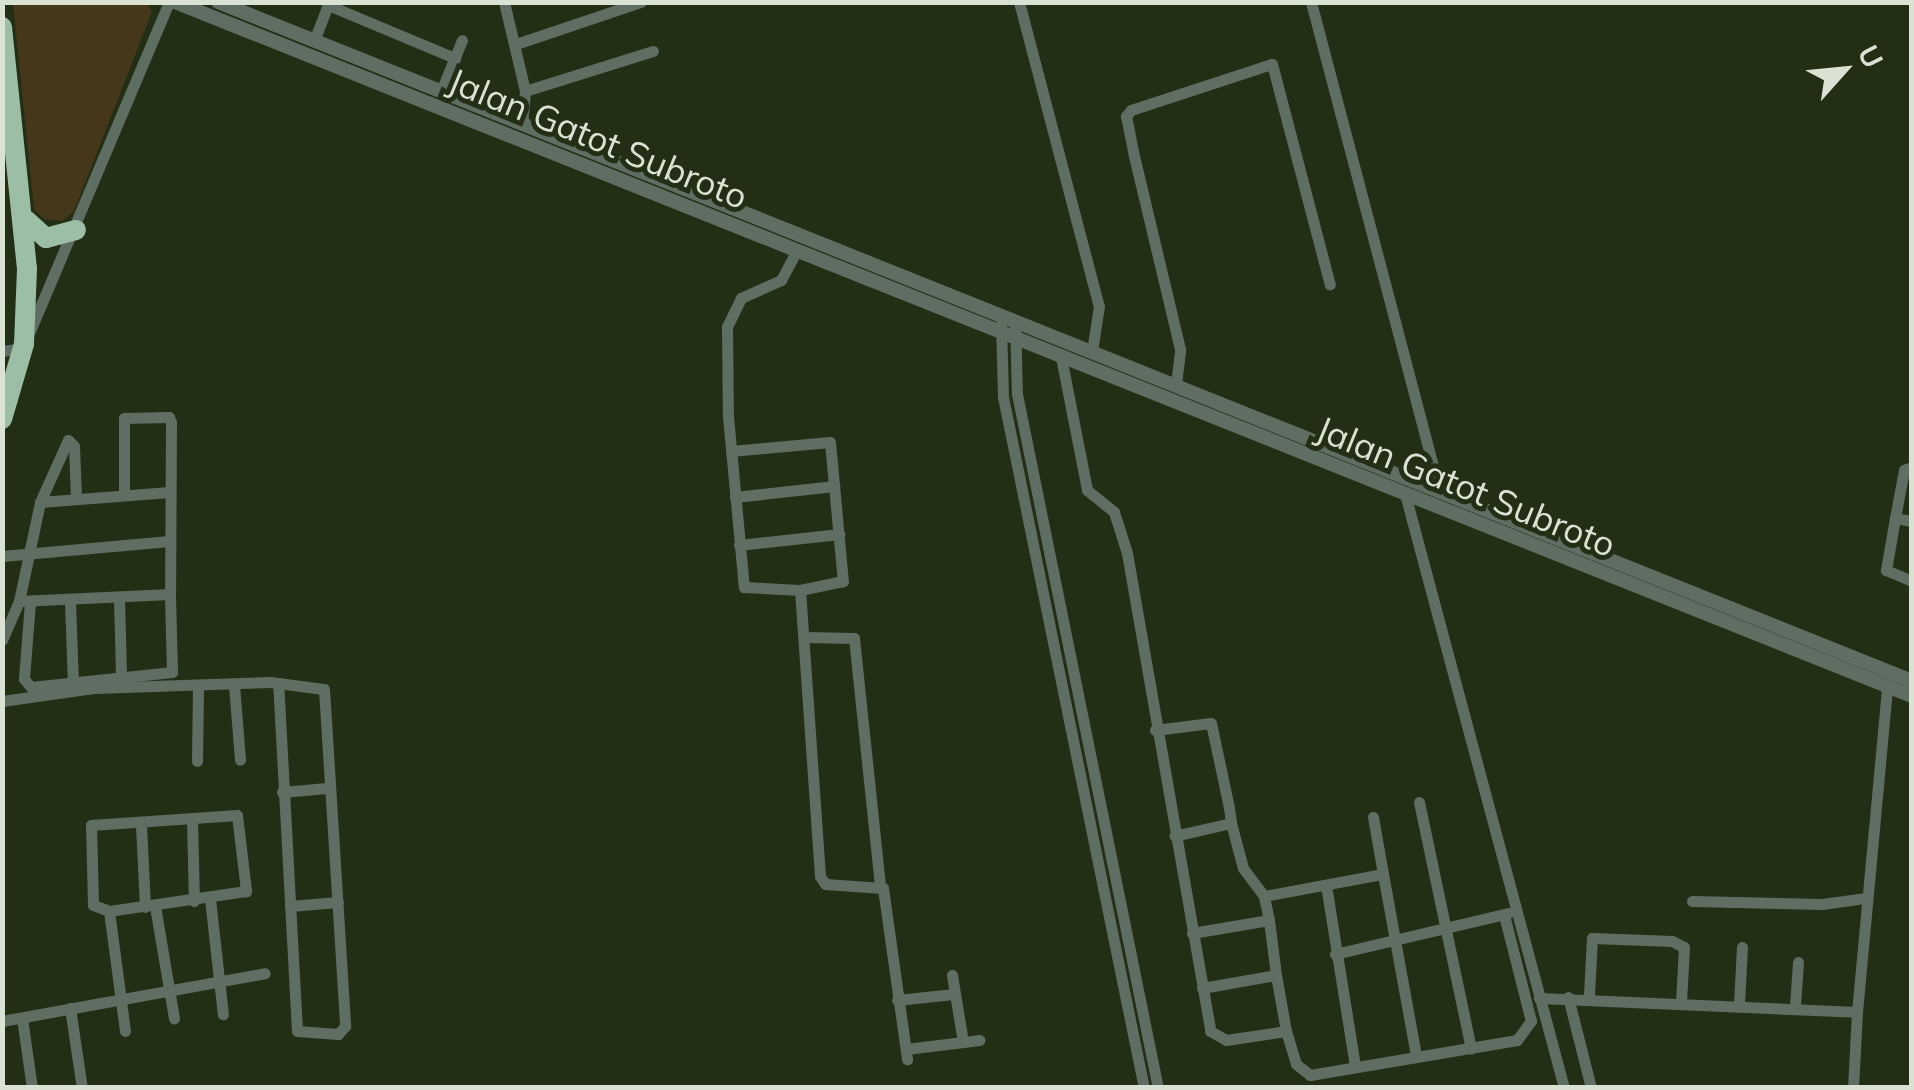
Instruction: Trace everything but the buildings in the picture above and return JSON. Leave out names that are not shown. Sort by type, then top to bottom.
[{"type":"highway","points":[[2,27],[26,220],[16,348],[2,420]]},
{"type":"highway","points":[[26,220],[46,238],[76,230]]},
{"type":"street","name":"Jalan Gatot Subroto","points":[[172,2],[1009,318],[1912,681]]},
{"type":"street","points":[[16,348],[76,230],[172,2]]},
{"type":"street","name":"Jalan Gatot Subroto","points":[[218,2],[522,124],[594,160]]},
{"type":"street","points":[[504,2],[525,91],[522,124]]},
{"type":"street","points":[[516,44],[641,2]]},
{"type":"street","points":[[1020,2],[1099,306],[1092,351]]},
{"type":"street","points":[[1310,2],[1434,487]]},
{"type":"street","points":[[314,41],[328,4],[455,58]]},
{"type":"street","points":[[280,45],[286,30]]},
{"type":"street","points":[[441,91],[462,40]]},
{"type":"street","points":[[525,91],[653,51]]},
{"type":"street","points":[[1176,384],[1180,349],[1134,156],[1126,116],[1131,110],[1272,64],[1330,285]]},
{"type":"street","name":"Jalan Gatot Subroto","points":[[616,169],[795,253],[1912,696]]},
{"type":"street","points":[[731,451],[828,440],[843,582],[800,590],[747,592],[740,545],[731,451],[727,327],[741,298],[786,275],[795,253]]},
{"type":"street","points":[[1009,318],[998,333],[1003,397],[1144,1088]]},
{"type":"street","points":[[1009,318],[1014,339],[1016,394],[1158,1088]]},
{"type":"street","points":[[1061,357],[1087,490],[1114,512],[1127,552],[1210,1031],[1218,1038],[1286,1030]]},
{"type":"street","points":[[76,499],[74,446],[68,440],[40,502],[24,554],[26,686],[173,671],[171,419],[128,416],[124,494]]},
{"type":"street","points":[[1912,468],[1904,470],[1886,570],[1912,582]]},
{"type":"street","points":[[735,497],[834,486]]},
{"type":"street","points":[[40,502],[170,492]]},
{"type":"street","points":[[1155,730],[1211,723],[1231,823],[1247,878],[1264,896],[1286,1030],[1301,1072],[1517,1040],[1531,1026],[1510,913],[1407,495]]},
{"type":"street","points":[[1895,518],[1912,520]]},
{"type":"street","points":[[740,545],[839,534]]},
{"type":"street","points":[[2,556],[169,541]]},
{"type":"street","points":[[800,590],[820,876],[833,886],[880,884]]},
{"type":"street","points":[[25,602],[170,594]]},
{"type":"street","points":[[119,598],[121,677]]},
{"type":"street","points":[[2,640],[25,602]]},
{"type":"street","points":[[70,602],[73,682]]},
{"type":"street","points":[[804,637],[854,638],[880,884],[907,1054],[979,1040]]},
{"type":"street","points":[[2,701],[95,688],[278,684],[324,689],[327,788],[345,1026],[338,1034],[297,1031],[278,684]]},
{"type":"street","points":[[197,761],[198,685]]},
{"type":"street","points":[[234,685],[240,760]]},
{"type":"street","points":[[1852,1088],[1865,898],[1887,686]]},
{"type":"street","points":[[282,792],[327,788]]},
{"type":"street","points":[[1419,802],[1470,1049]]},
{"type":"street","points":[[1373,817],[1416,1056]]},
{"type":"street","points":[[192,820],[194,901]]},
{"type":"street","points":[[240,820],[246,891],[210,900],[109,911],[93,905],[90,827],[141,825],[240,820]]},
{"type":"street","points":[[1174,836],[1231,823]]},
{"type":"street","points":[[141,825],[150,907],[174,1018]]},
{"type":"street","points":[[1264,896],[1383,874]]},
{"type":"street","points":[[1326,885],[1355,1067]]},
{"type":"street","points":[[1692,901],[1834,904],[1865,898]]},
{"type":"street","points":[[210,900],[223,1014]]},
{"type":"street","points":[[290,906],[338,902]]},
{"type":"street","points":[[109,911],[125,1031]]},
{"type":"street","points":[[1335,954],[1510,913]]},
{"type":"street","points":[[1510,913],[1541,998],[1564,1088]]},
{"type":"street","points":[[1192,933],[1269,920]]},
{"type":"street","points":[[1589,995],[1592,938],[1672,941],[1684,946],[1681,1002]]},
{"type":"street","points":[[1739,1004],[1742,947]]},
{"type":"street","points":[[1795,1006],[1798,962]]},
{"type":"street","points":[[2,1021],[265,973]]},
{"type":"street","points":[[952,975],[963,1042]]},
{"type":"street","points":[[1202,988],[1276,975]]},
{"type":"street","points":[[898,1000],[954,994]]},
{"type":"street","points":[[1541,998],[1589,995],[1857,1012]]},
{"type":"street","points":[[1566,997],[1591,1088]]},
{"type":"street","points":[[70,1008],[82,1088]]},
{"type":"street","points":[[22,1018],[32,1088]]},
{"type":"shaded area","points":[[13,3],[147,3],[152,12],[74,211],[62,221],[44,219],[34,209]]}]
